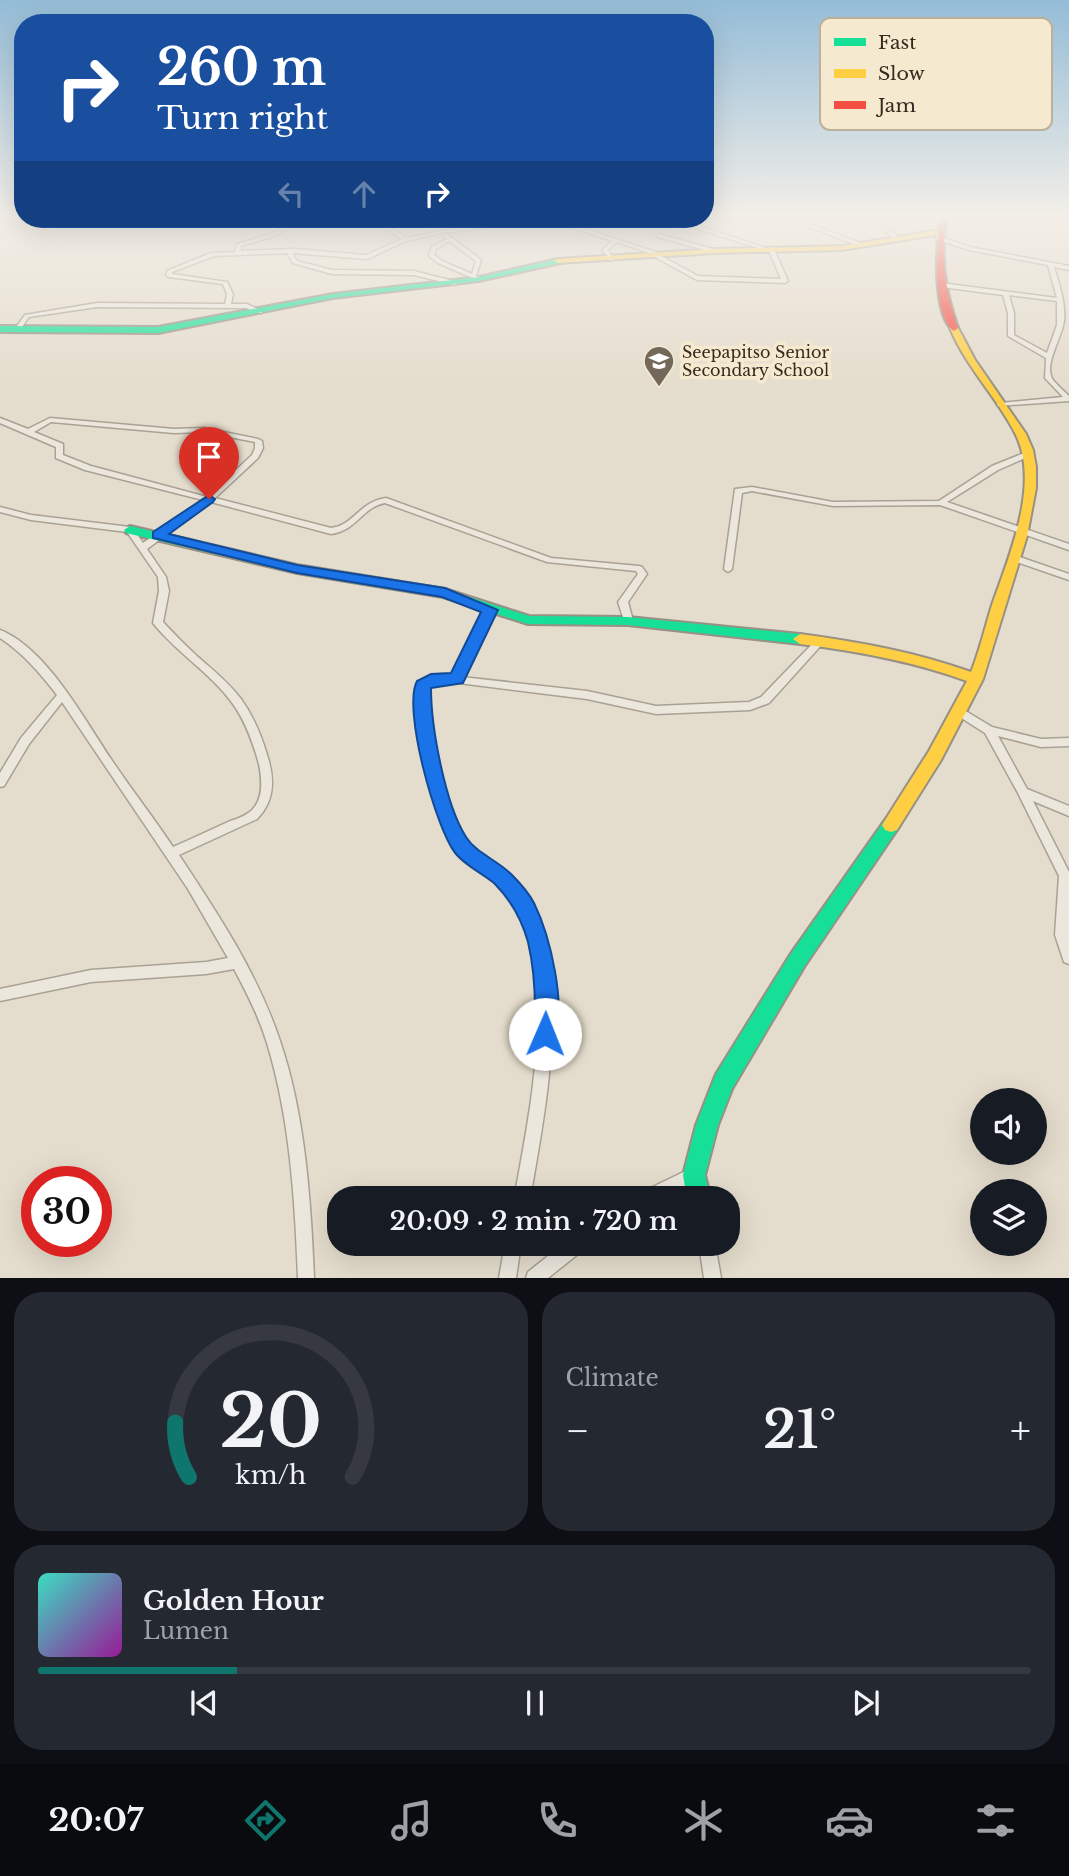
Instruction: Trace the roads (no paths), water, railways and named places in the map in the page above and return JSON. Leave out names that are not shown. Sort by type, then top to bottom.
[{"type":"street","points":[[172,275],[225,283],[230,294],[228,306]]},
{"type":"street","points":[[421,275],[454,283]]},
{"type":"street","points":[[470,275],[476,277]]},
{"type":"street","points":[[0,329],[147,331],[260,312],[333,296],[454,283],[487,275]]},
{"type":"street","points":[[693,275],[699,278],[785,281],[782,275]]},
{"type":"street","points":[[696,1186],[694,1175],[707,1125],[724,1082],[797,961],[915,790],[959,711],[976,678],[1014,558],[1031,478],[1029,453],[1020,432],[960,345],[944,302],[941,275]]},
{"type":"street","points":[[1053,275],[1059,300],[1060,319],[1047,356],[1051,384],[1069,399]]},
{"type":"street","points":[[942,285],[1059,300]]},
{"type":"street","points":[[1006,294],[1011,313],[1011,336],[1047,356]]},
{"type":"street","points":[[17,330],[25,317],[88,306],[228,306],[253,307],[260,312]]},
{"type":"street","points":[[1060,319],[1069,313]]},
{"type":"street","points":[[1000,405],[1069,399]]},
{"type":"street","points":[[1056,401],[1069,409]]},
{"type":"street","points":[[28,432],[42,421],[50,419],[174,431],[204,430],[257,441],[259,448],[255,456],[209,499],[142,548]]},
{"type":"street","points":[[0,420],[60,446],[59,456],[68,461],[336,531],[343,529],[373,502],[386,500],[550,560],[639,569],[643,574],[623,602],[628,621]]},
{"type":"street","points":[[941,503],[995,468],[1029,453]]},
{"type":"street","points":[[728,569],[732,558],[729,540],[738,491],[751,489],[833,504],[941,503],[1069,547]]},
{"type":"street","points":[[0,509],[21,516],[92,523],[158,535],[297,569],[445,593],[490,610],[528,620],[628,621],[820,641],[898,652],[976,678]]},
{"type":"street","points":[[130,530],[164,583],[158,623],[239,701],[251,723],[267,775],[265,800],[259,811],[172,853]]},
{"type":"street","points":[[1014,558],[1069,578]]},
{"type":"street","points":[[455,680],[490,610]]},
{"type":"street","points":[[0,633],[18,643],[62,696],[204,900],[239,962],[265,1018],[281,1070],[300,1206],[306,1278]]},
{"type":"street","points":[[524,1186],[539,1104],[547,1011],[539,943],[524,906],[502,878],[465,851],[456,838],[432,769],[421,689],[428,681],[455,680],[587,695],[656,710],[750,706],[765,701],[820,641]]},
{"type":"street","points":[[0,783],[25,741],[62,696]]},
{"type":"street","points":[[959,711],[989,730],[1041,743],[1069,742]]},
{"type":"street","points":[[989,730],[1065,876],[1062,935],[1069,958]]},
{"type":"street","points":[[1023,792],[1069,811]]},
{"type":"street","points":[[0,995],[91,976],[206,968],[239,962]]},
{"type":"street","points":[[672,1186],[694,1175]]},
{"type":"street","points":[[507,1278],[511,1256]]},
{"type":"street","points":[[534,1278],[562,1256]]},
{"type":"street","points":[[709,1256],[713,1278]]},
{"type":"place","name":"Seepapitso Senior Secondary School","points":[[659,388]]}]
